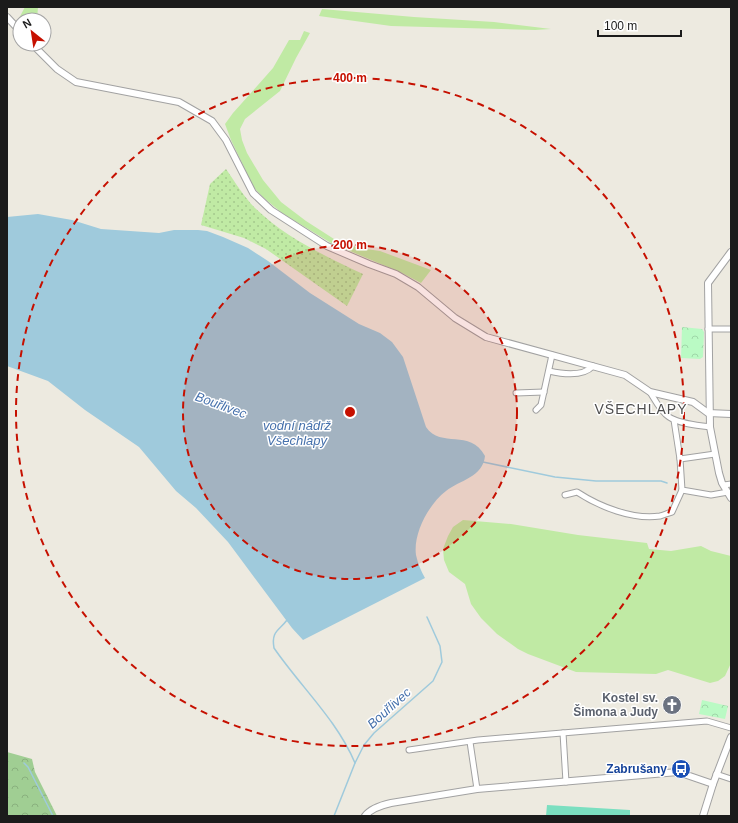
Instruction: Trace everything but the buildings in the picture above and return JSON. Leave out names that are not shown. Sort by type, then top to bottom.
[{"type":"street","points":[[40,52],[57,69],[76,82],[179,102],[212,121],[226,140],[253,193],[271,210],[327,246],[396,274],[418,287],[455,318],[486,337],[625,374],[650,392],[668,417],[674,420],[710,427]]},
{"type":"street","points":[[730,495],[719,473],[708,413],[708,283],[731,252]]},
{"type":"street","points":[[708,329],[731,329]]},
{"type":"street","points":[[536,410],[541,405],[552,355]]},
{"type":"street","points":[[549,372],[562,374],[577,373],[589,370],[592,366]]},
{"type":"street","points":[[516,393],[544,392]]},
{"type":"street","points":[[650,392],[694,402],[708,413],[731,414]]},
{"type":"street","points":[[565,495],[577,492],[592,502],[611,510],[639,516],[660,516],[672,512],[682,490],[680,459],[674,420]]},
{"type":"street","points":[[680,459],[715,454]]},
{"type":"street","points":[[724,485],[731,484]]},
{"type":"street","points":[[682,490],[711,495],[730,495]]},
{"type":"street","points":[[408,750],[470,742],[707,721],[731,728]]},
{"type":"street","points":[[563,733],[566,782]]},
{"type":"street","points":[[703,816],[716,774],[731,737]]},
{"type":"street","points":[[470,742],[477,789]]},
{"type":"street","points":[[365,816],[367,813],[380,806],[391,803],[477,789],[678,772],[713,784]]},
{"type":"street","points":[[716,774],[731,780]]},
{"type":"green space","points":[[25,7],[38,7],[38,12],[22,12]]},
{"type":"green space","points":[[322,9],[494,22],[551,29],[535,30],[391,26],[319,16]]},
{"type":"green space","points":[[304,31],[310,33],[280,91],[245,119],[240,129],[247,153],[263,180],[281,202],[306,221],[334,239],[359,248],[380,251],[431,270],[421,283],[402,273],[331,243],[282,213],[254,188],[231,140],[225,124],[273,68],[289,40],[300,40]]},
{"type":"green space","points":[[226,169],[251,204],[267,219],[306,246],[363,274],[347,306],[266,249],[244,238],[201,225],[210,184]]},
{"type":"green space","points":[[682,327],[702,329],[704,332],[703,357],[700,359],[681,358]]},
{"type":"green space","points":[[463,520],[511,524],[578,535],[647,543],[649,549],[671,551],[701,546],[711,551],[731,556],[731,663],[725,676],[718,681],[710,683],[668,670],[656,674],[576,672],[518,649],[497,634],[481,618],[471,604],[465,584],[449,572],[444,560],[443,549],[453,527]]},
{"type":"green space","points":[[702,700],[728,706],[725,719],[699,714]]},
{"type":"green space","points":[[7,752],[32,759],[35,772],[57,816],[7,816]]},
{"type":"green space","points":[[547,805],[630,810],[630,816],[546,816]]},
{"type":"water","name":"vodní nádrž Všechlapy","points":[[38,214],[72,220],[101,229],[159,233],[174,230],[207,231],[248,248],[268,261],[310,293],[359,324],[380,333],[392,342],[403,357],[426,427],[439,437],[464,440],[472,443],[479,448],[485,456],[480,469],[470,477],[446,491],[428,511],[420,529],[416,546],[416,555],[425,578],[303,640],[292,628],[228,542],[196,508],[176,491],[139,447],[85,410],[48,381],[7,366],[7,217]]},
{"type":"waterway","points":[[483,462],[555,477],[596,481],[661,481],[667,483]]},
{"type":"waterway","name":"Bouřlivec","points":[[334,816],[355,763],[364,745],[374,733],[433,681],[442,662],[440,646],[427,617]]},
{"type":"waterway","points":[[287,620],[276,632],[273,642],[274,648],[338,732],[355,763]]},
{"type":"waterway","points":[[24,763],[28,767],[53,816]]},
{"type":"place","name":"Kostel sv. Šimona a Judy","points":[[672,705]]},
{"type":"place","name":"Zabrušany","points":[[681,769]]},
{"type":"district","name":"VŠECHLAPY","points":[[641,409]]}]
